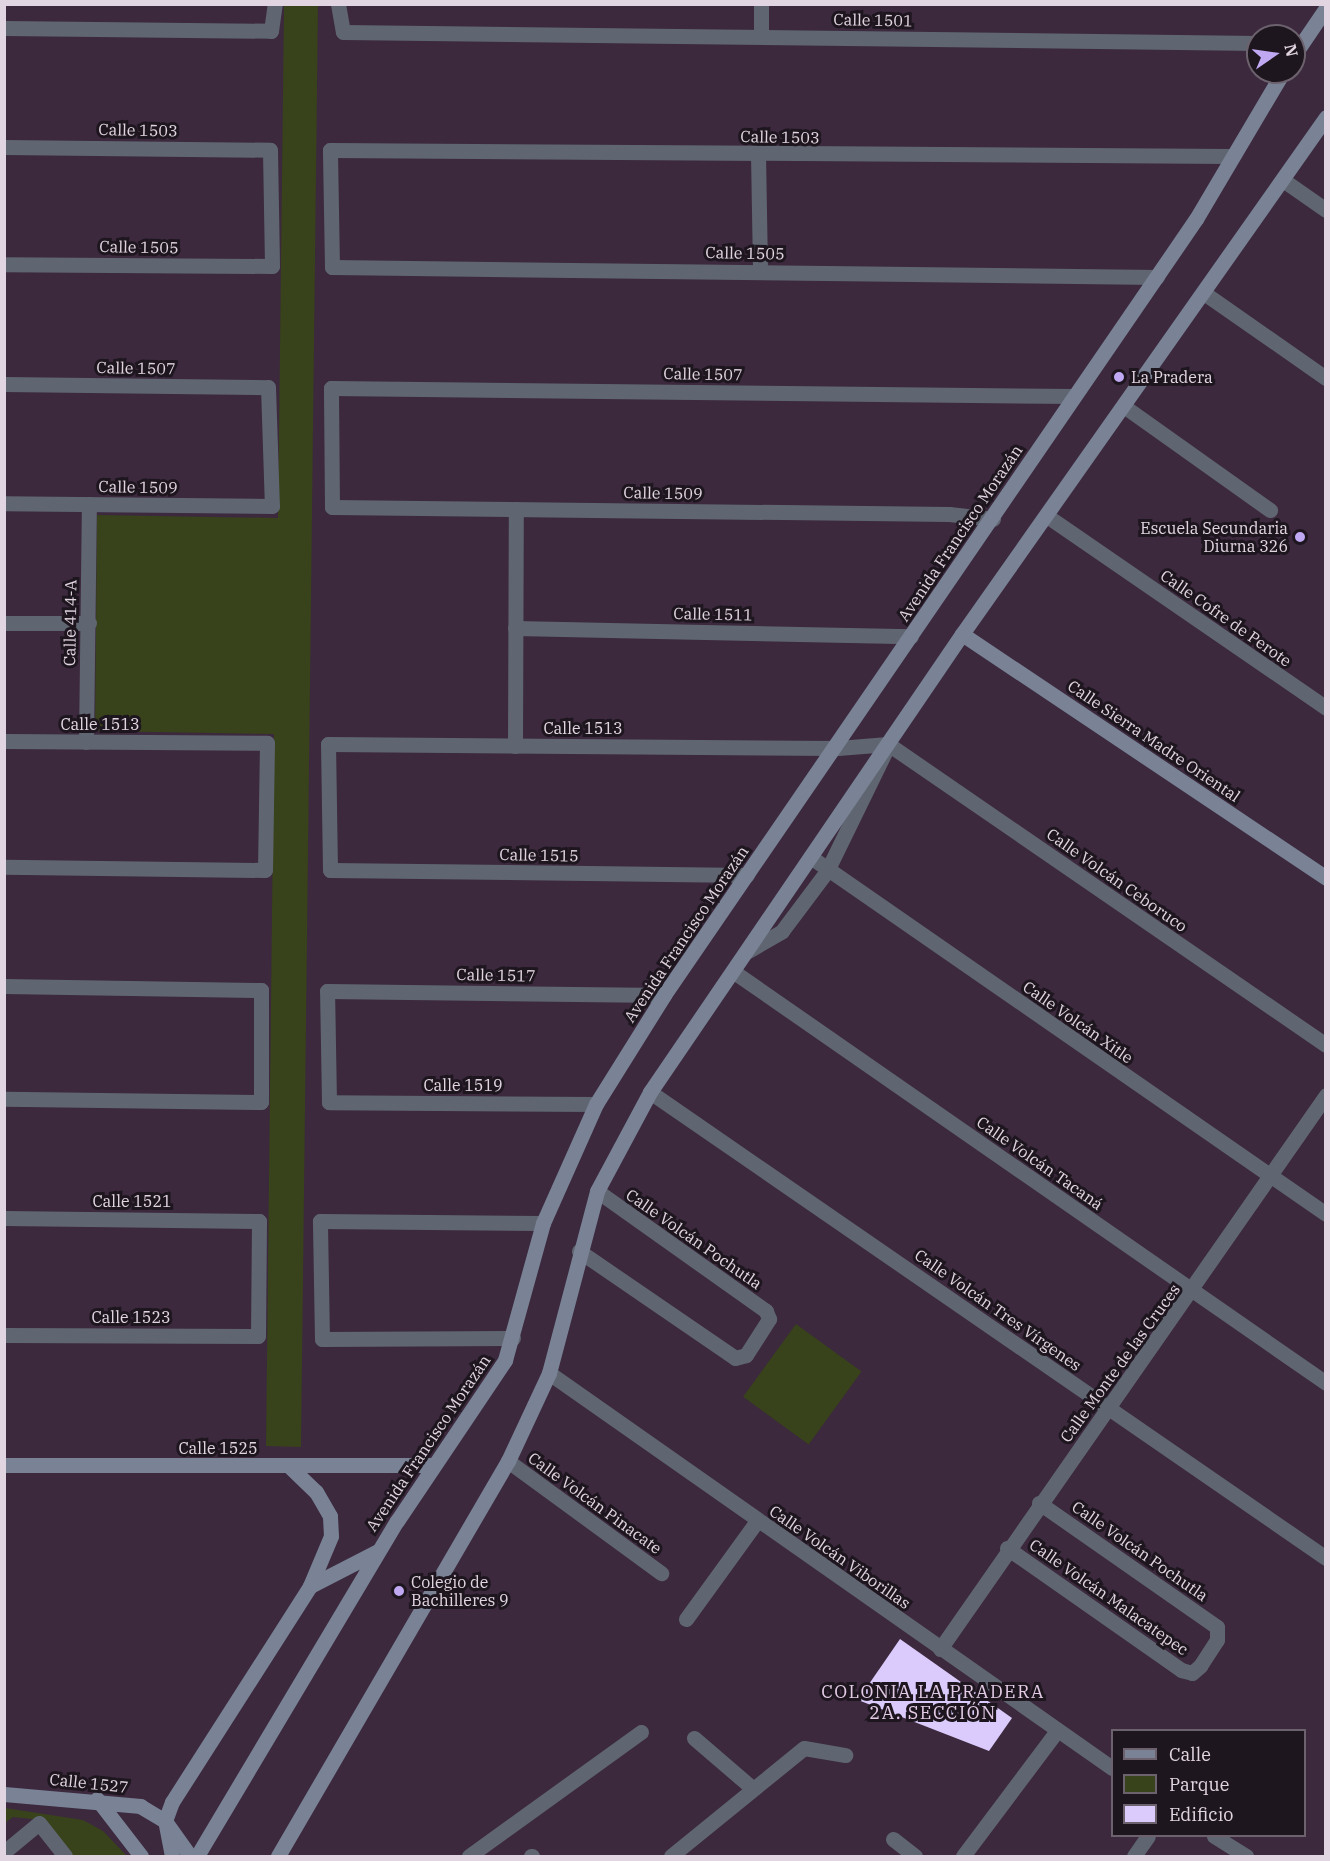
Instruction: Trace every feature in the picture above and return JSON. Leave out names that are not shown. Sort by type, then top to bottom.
[{"type":"street","points":[[4,28],[271,31],[275,4]]},
{"type":"street","name":"Calle 1501","points":[[338,4],[343,32],[1246,43]]},
{"type":"street","points":[[761,4],[761,36]]},
{"type":"street","points":[[1306,33],[1320,10]]},
{"type":"street","name":"Avenida Francisco Morazán","points":[[197,1857],[378,1551],[432,1465],[493,1381],[513,1338],[543,1223],[596,1104],[664,995],[838,748],[911,636],[1156,277],[1275,84]]},
{"type":"street","points":[[278,1857],[508,1461],[549,1373],[579,1251],[597,1191],[650,1092],[735,972],[962,634],[1125,407],[1326,117]]},
{"type":"street","name":"Calle 1503","points":[[4,147],[270,150],[272,266]]},
{"type":"street","name":"Calle 1503","points":[[332,267],[330,150],[1230,156]]},
{"type":"street","points":[[758,154],[760,271]]},
{"type":"street","points":[[1283,180],[1326,210]]},
{"type":"street","name":"Calle 1505","points":[[4,264],[272,266]]},
{"type":"street","name":"Calle 1505","points":[[332,267],[1156,277]]},
{"type":"street","points":[[1204,293],[1326,378]]},
{"type":"street","name":"Calle 1507","points":[[4,384],[268,387],[272,506]]},
{"type":"street","name":"Calle 1507","points":[[332,507],[331,388],[1074,396]]},
{"type":"street","points":[[1125,407],[1270,510]]},
{"type":"street","name":"Calle 1509","points":[[4,503],[272,506]]},
{"type":"street","name":"Calle 414-A","points":[[86,742],[89,504]]},
{"type":"street","name":"Calle 1509","points":[[332,507],[949,514],[993,519]]},
{"type":"street","points":[[515,746],[516,509]]},
{"type":"street","name":"Calle Cofre de Perote","points":[[1047,516],[1326,708]]},
{"type":"street","points":[[4,623],[89,623]]},
{"type":"street","name":"Calle 1511","points":[[515,628],[911,636]]},
{"type":"street","name":"Calle Sierra Madre Oriental","points":[[962,634],[1326,878]]},
{"type":"street","name":"Calle 1513","points":[[4,741],[267,743],[266,870],[4,867]]},
{"type":"street","name":"Calle 1513","points":[[330,870],[328,744],[838,748],[888,744]]},
{"type":"street","points":[[748,951],[782,931],[827,871],[878,776],[888,744]]},
{"type":"street","name":"Calle Volcán Ceboruco","points":[[888,744],[1326,1045]]},
{"type":"street","name":"Calle Volcán Xitle","points":[[812,858],[827,871],[1326,1214]]},
{"type":"street","name":"Calle 1515","points":[[330,870],[747,875]]},
{"type":"street","name":"Calle Volcán Tacaná","points":[[735,972],[1326,1383]]},
{"type":"street","points":[[4,986],[261,990],[261,1102],[4,1099]]},
{"type":"street","name":"Calle 1517","points":[[329,1102],[327,991],[664,995]]},
{"type":"street","name":"Calle Volcán Tres Vírgenes","points":[[650,1092],[1326,1557]]},
{"type":"street","name":"Calle Monte de las Cruces","points":[[940,1649],[1007,1548],[1193,1292],[1326,1095]]},
{"type":"street","name":"Calle 1519","points":[[329,1102],[596,1104]]},
{"type":"street","name":"Calle Volcán Pochutla","points":[[579,1251],[740,1358],[770,1316],[597,1191]]},
{"type":"street","name":"Calle 1521","points":[[4,1218],[259,1221],[258,1336]]},
{"type":"street","points":[[513,1338],[322,1339],[320,1221],[543,1223]]},
{"type":"street","name":"Calle 1523","points":[[4,1335],[258,1336]]},
{"type":"street","name":"Calle Volcán Viborillas","points":[[549,1373],[757,1521],[1111,1767]]},
{"type":"street","name":"Calle Volcán Pinacate","points":[[508,1461],[661,1573]]},
{"type":"street","name":"Calle 1525","points":[[4,1465],[432,1465]]},
{"type":"street","points":[[172,1857],[165,1821],[310,1586],[331,1536],[330,1516],[316,1492],[289,1466]]},
{"type":"street","name":"Calle Volcán Pochutla","points":[[1039,1503],[1219,1630],[1192,1673]]},
{"type":"street","points":[[686,1619],[757,1521]]},
{"type":"street","name":"Calle Volcán Malacatepec","points":[[1007,1548],[1192,1673]]},
{"type":"street","points":[[310,1586],[378,1551]]},
{"type":"street","points":[[963,1857],[1057,1731]]},
{"type":"street","points":[[469,1857],[641,1732]]},
{"type":"street","points":[[694,1738],[752,1787]]},
{"type":"street","points":[[671,1857],[752,1787],[804,1748],[845,1755]]},
{"type":"street","name":"Calle 1527","points":[[4,1794],[97,1799],[140,1806],[165,1821],[190,1857]]},
{"type":"street","points":[[97,1799],[141,1857]]},
{"type":"street","points":[[4,1852],[39,1823],[65,1857]]},
{"type":"street","points":[[1134,1857],[1147,1837]]},
{"type":"street","points":[[1216,1837],[1246,1857]]},
{"type":"street","points":[[893,1839],[915,1857]]},
{"type":"green space","points":[[284,5],[318,5],[301,1447],[266,1446],[274,734],[95,731],[97,515],[278,518]]},
{"type":"green space","points":[[796,1324],[862,1372],[809,1444],[743,1397]]},
{"type":"green space","points":[[5,1808],[83,1820],[103,1831],[127,1856],[71,1856],[43,1820],[13,1817],[5,1823]]},
{"type":"building","points":[[900,1639],[1012,1718],[989,1751],[858,1700]]},
{"type":"place","name":"La Pradera","points":[[1119,377]]},
{"type":"place","name":"Escuela Secundaria Diurna 326","points":[[1300,537]]},
{"type":"place","name":"Colegio de Bachilleres 9","points":[[399,1591]]},
{"type":"district","name":"COLONIA LA PRADERA 2A. SECCIÓN","points":[[933,1703]]}]
